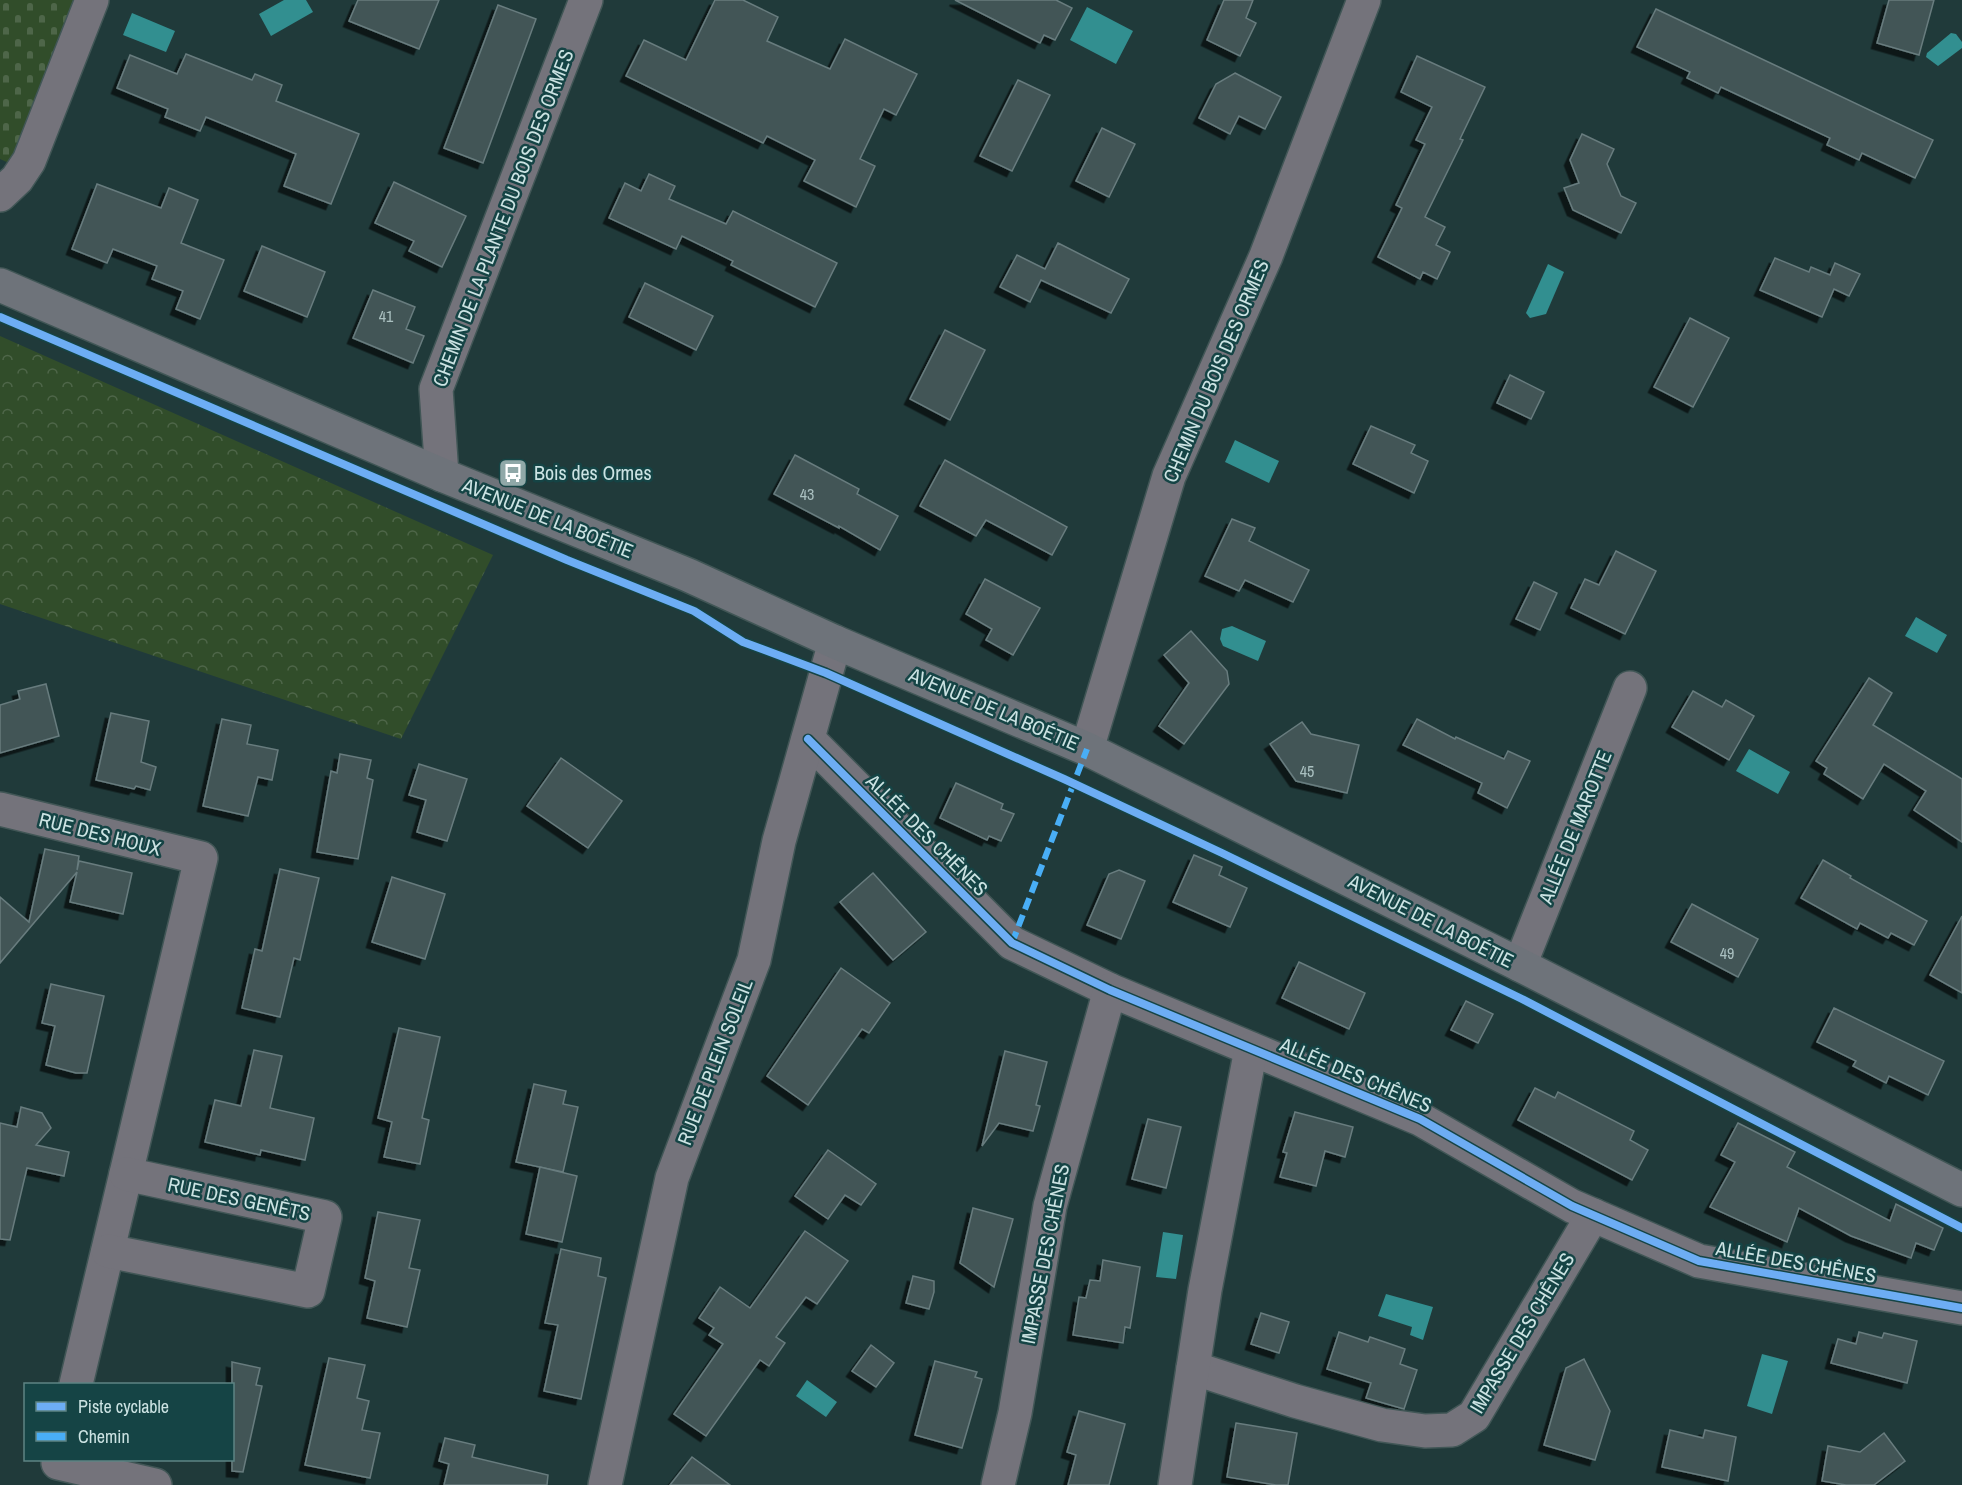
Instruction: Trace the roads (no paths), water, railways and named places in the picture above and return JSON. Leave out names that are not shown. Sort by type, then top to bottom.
[{"type":"main road","name":"AVENUE DE LA BOÉTIE","points":[[0,285],[442,475],[688,575],[835,642],[1087,749],[1520,965],[1962,1190]]},
{"type":"street","points":[[0,195],[17,179],[29,161],[92,0]]},
{"type":"street","name":"CHEMIN DE LA PLANTE DU BOIS DES ORMES","points":[[442,475],[436,389],[586,0]]},
{"type":"street","name":"CHEMIN DU BOIS DES ORMES","points":[[1087,749],[1169,476],[1266,256],[1364,0]]},
{"type":"street","name":"RUE DE PLEIN SOLEIL","points":[[605,1485],[672,1178],[753,960],[779,841],[835,642]]},
{"type":"street","name":"ALLÉE DE MAROTTE","points":[[1520,965],[1630,688]]},
{"type":"street","name":"ALLÉE DES CHÊNES","points":[[808,739],[1012,943],[1110,990],[1420,1119],[1572,1206],[1699,1261],[1962,1308]]},
{"type":"street","name":"RUE DES HOUX","points":[[0,809],[201,858],[126,1174]]},
{"type":"street","name":"IMPASSE DES CHÊNES","points":[[998,1485],[1015,1413],[1050,1206],[1110,990]]},
{"type":"street","points":[[1175,1485],[1205,1290],[1251,1049]]},
{"type":"street","points":[[76,1383],[126,1174]]},
{"type":"street","name":"RUE DES GENÊTS","points":[[108,1251],[308,1291],[325,1217],[126,1174]]},
{"type":"street","name":"IMPASSE DES CHÊNES","points":[[1193,1368],[1295,1401],[1382,1425],[1425,1431],[1452,1430],[1474,1416],[1593,1215]]},
{"type":"street","points":[[56,1469],[155,1485]]},
{"type":"water","points":[[284,0],[306,0],[313,12],[271,36],[259,14]]},
{"type":"water","points":[[1087,7],[1133,31],[1116,64],[1070,40]]},
{"type":"water","points":[[132,13],[175,31],[166,52],[123,35]]},
{"type":"water","points":[[1951,33],[1956,34],[1962,42],[1962,48],[1938,66],[1926,57],[1927,53]]},
{"type":"water","points":[[1548,264],[1564,272],[1546,314],[1530,318],[1526,313]]},
{"type":"water","points":[[1235,440],[1279,461],[1269,483],[1225,462]]},
{"type":"water","points":[[1916,617],[1947,635],[1937,653],[1905,636]]},
{"type":"water","points":[[1232,626],[1266,641],[1258,661],[1223,646],[1220,639],[1222,629]]},
{"type":"water","points":[[1749,749],[1790,772],[1778,794],[1736,771]]},
{"type":"water","points":[[1163,1232],[1183,1235],[1176,1279],[1156,1277]]},
{"type":"water","points":[[1386,1294],[1433,1307],[1423,1340],[1410,1335],[1412,1327],[1378,1316]]},
{"type":"water","points":[[1762,1354],[1788,1361],[1772,1414],[1747,1406]]},
{"type":"water","points":[[807,1380],[837,1402],[826,1417],[796,1396]]},
{"type":"place","name":"Bois des Ormes","points":[[513,473]]}]
